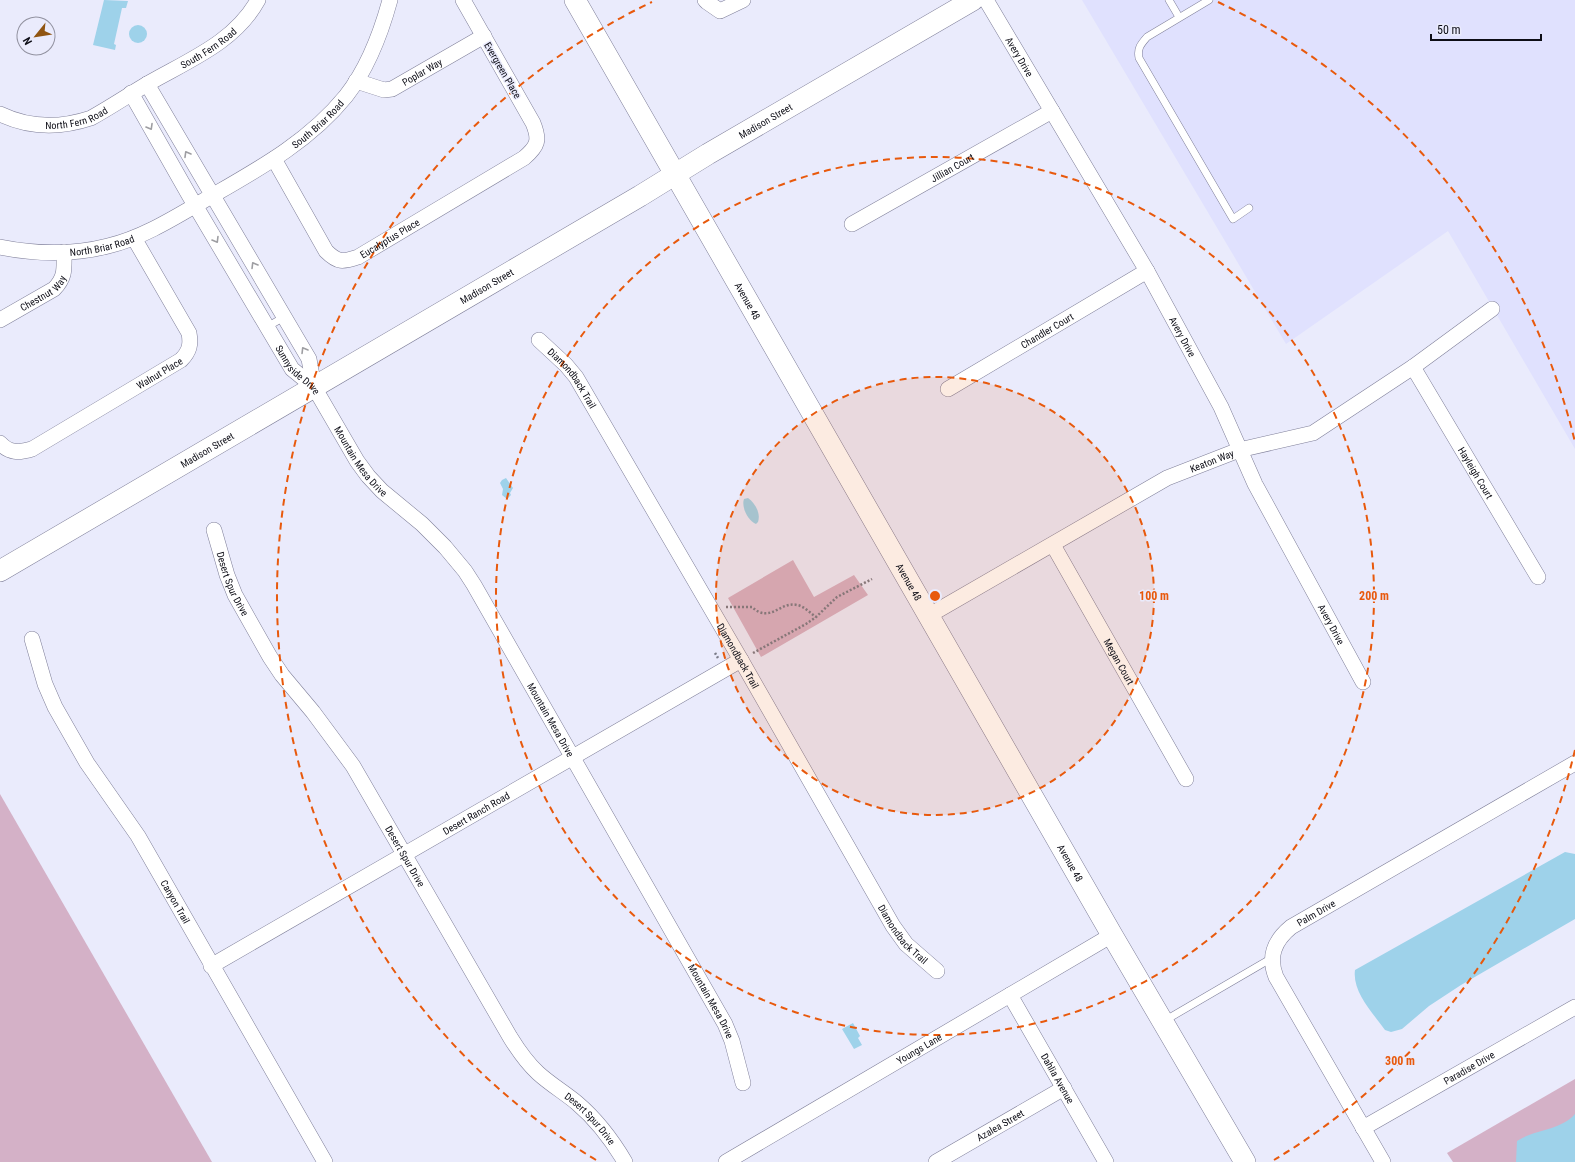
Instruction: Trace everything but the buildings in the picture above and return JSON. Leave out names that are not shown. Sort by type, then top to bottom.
[{"type":"main road","name":"Avenue 48","points":[[575,0],[928,616],[1245,1162]]},
{"type":"main road","name":"Madison Street","points":[[0,571],[972,0]]},
{"type":"street","name":"South Fern Road","points":[[147,84],[230,36],[251,13],[258,0]]},
{"type":"street","name":"South Briar Road","points":[[196,205],[274,160],[322,122],[347,95],[356,81],[377,40],[390,0]]},
{"type":"street","name":"Evergreen Place","points":[[463,0],[533,123],[537,133],[537,142]]},
{"type":"street","points":[[706,1],[720,11],[743,0]]},
{"type":"street","name":"Avery Drive","points":[[986,0],[1147,271],[1221,406],[1254,484],[1363,682]]},
{"type":"street","name":"Poplar Way","points":[[356,81],[384,90],[392,89],[484,36]]},
{"type":"street","name":"North Fern Road","points":[[0,114],[24,122],[43,125],[62,125],[78,122],[91,118],[147,84]]},
{"type":"street","name":"Sunnyside Drive","points":[[147,84],[309,359],[314,387]]},
{"type":"street","name":"Sunnyside Drive","points":[[131,93],[292,369],[314,387]]},
{"type":"street","name":"Jillian Court","points":[[852,224],[1052,111]]},
{"type":"street","name":"Eucalyptus Place","points":[[274,160],[326,251],[332,257],[341,261],[358,257],[524,158],[533,150],[537,142]]},
{"type":"street","name":"North Briar Road","points":[[0,248],[18,251],[64,252],[108,246],[134,238],[196,205]]},
{"type":"street","name":"Walnut Place","points":[[0,442],[5,449],[14,452],[22,452],[32,449],[182,360],[187,354],[190,340],[189,333],[134,238]]},
{"type":"street","name":"Chestnut Way","points":[[0,320],[54,289],[61,282],[64,274],[64,252]]},
{"type":"street","name":"Chandler Court","points":[[948,389],[1147,271]]},
{"type":"street","name":"Keaton Way","points":[[928,616],[1167,478],[1239,450],[1313,433],[1413,368],[1492,309]]},
{"type":"street","name":"Diamondback Trail","points":[[539,340],[566,365],[576,377],[746,657],[893,926],[906,944],[937,971]]},
{"type":"street","name":"Hayleigh Court","points":[[1413,368],[1538,577]]},
{"type":"street","name":"Mountain Mesa Drive","points":[[314,387],[357,461],[368,476],[382,491],[422,524],[465,571],[725,1024],[732,1041],[743,1083]]},
{"type":"street","name":"Desert Spur Drive","points":[[214,530],[227,575],[235,595],[270,657],[282,675],[314,712],[353,766],[510,1038],[538,1073],[578,1104],[597,1123],[613,1142],[625,1162]]},
{"type":"street","name":"Megan Court","points":[[1053,545],[1186,779]]},
{"type":"street","name":"Canyon Trail","points":[[32,639],[45,684],[55,707],[90,768],[138,836],[211,966],[325,1162]]},
{"type":"street","name":"Desert Ranch Road","points":[[211,966],[746,657]]},
{"type":"street","name":"Palm Drive","points":[[1272,958],[1277,942],[1283,933],[1290,927],[1575,763]]},
{"type":"street","name":"Youngs Lane","points":[[726,1162],[1112,935]]},
{"type":"street","points":[[1272,958],[1272,966],[1276,977],[1382,1162]]},
{"type":"street","name":"Dahlia Avenue","points":[[1010,995],[1106,1162]]},
{"type":"street","name":"Paradise Drive","points":[[1363,1128],[1575,1007]]},
{"type":"street","name":"Azalea Street","points":[[936,1162],[1064,1088]]},
{"type":"lane","points":[[1169,0],[1179,18]]},
{"type":"lane","points":[[1209,0],[1147,37],[1138,50],[1139,58],[1232,219],[1249,208]]},
{"type":"lane","points":[[267,327],[284,317]]},
{"type":"lane","points":[[1163,1022],[1272,958]]},
{"type":"path","points":[[746,657],[816,618],[837,597],[872,579]]},
{"type":"path","points":[[725,607],[752,607],[757,612],[773,613],[788,606],[796,605],[806,609],[816,618]]},
{"type":"shaded area","points":[[104,0],[128,1],[126,8],[122,8],[114,44],[116,45],[115,50],[93,45]]},
{"type":"shaded area","points":[[1082,0],[1575,0],[1575,449],[1448,231],[1286,344]]},
{"type":"shaded area","points":[[138,25],[144,28],[147,34],[144,40],[138,43],[132,40],[129,34],[132,28]]},
{"type":"shaded area","points":[[506,478],[513,488],[510,493],[511,495],[507,499],[502,495],[503,489],[500,483]]},
{"type":"shaded area","points":[[748,498],[755,505],[759,515],[758,522],[756,524],[750,520],[744,510],[744,499]]},
{"type":"shaded area","points":[[793,560],[814,597],[854,575],[868,595],[761,657],[728,598]]},
{"type":"shaded area","points":[[0,794],[212,1162],[0,1162]]},
{"type":"shaded area","points":[[1565,852],[1575,854],[1575,919],[1461,985],[1429,1006],[1402,1029],[1391,1032],[1385,1030],[1364,1002],[1360,994],[1355,978],[1355,970]]},
{"type":"shaded area","points":[[853,1023],[860,1036],[858,1038],[862,1045],[854,1049],[842,1029]]},
{"type":"shaded area","points":[[1575,1079],[1575,1162],[1453,1162],[1447,1153]]},
{"type":"shaded area","points":[[1575,1114],[1575,1162],[1516,1162],[1517,1141],[1524,1137],[1562,1124]]}]
